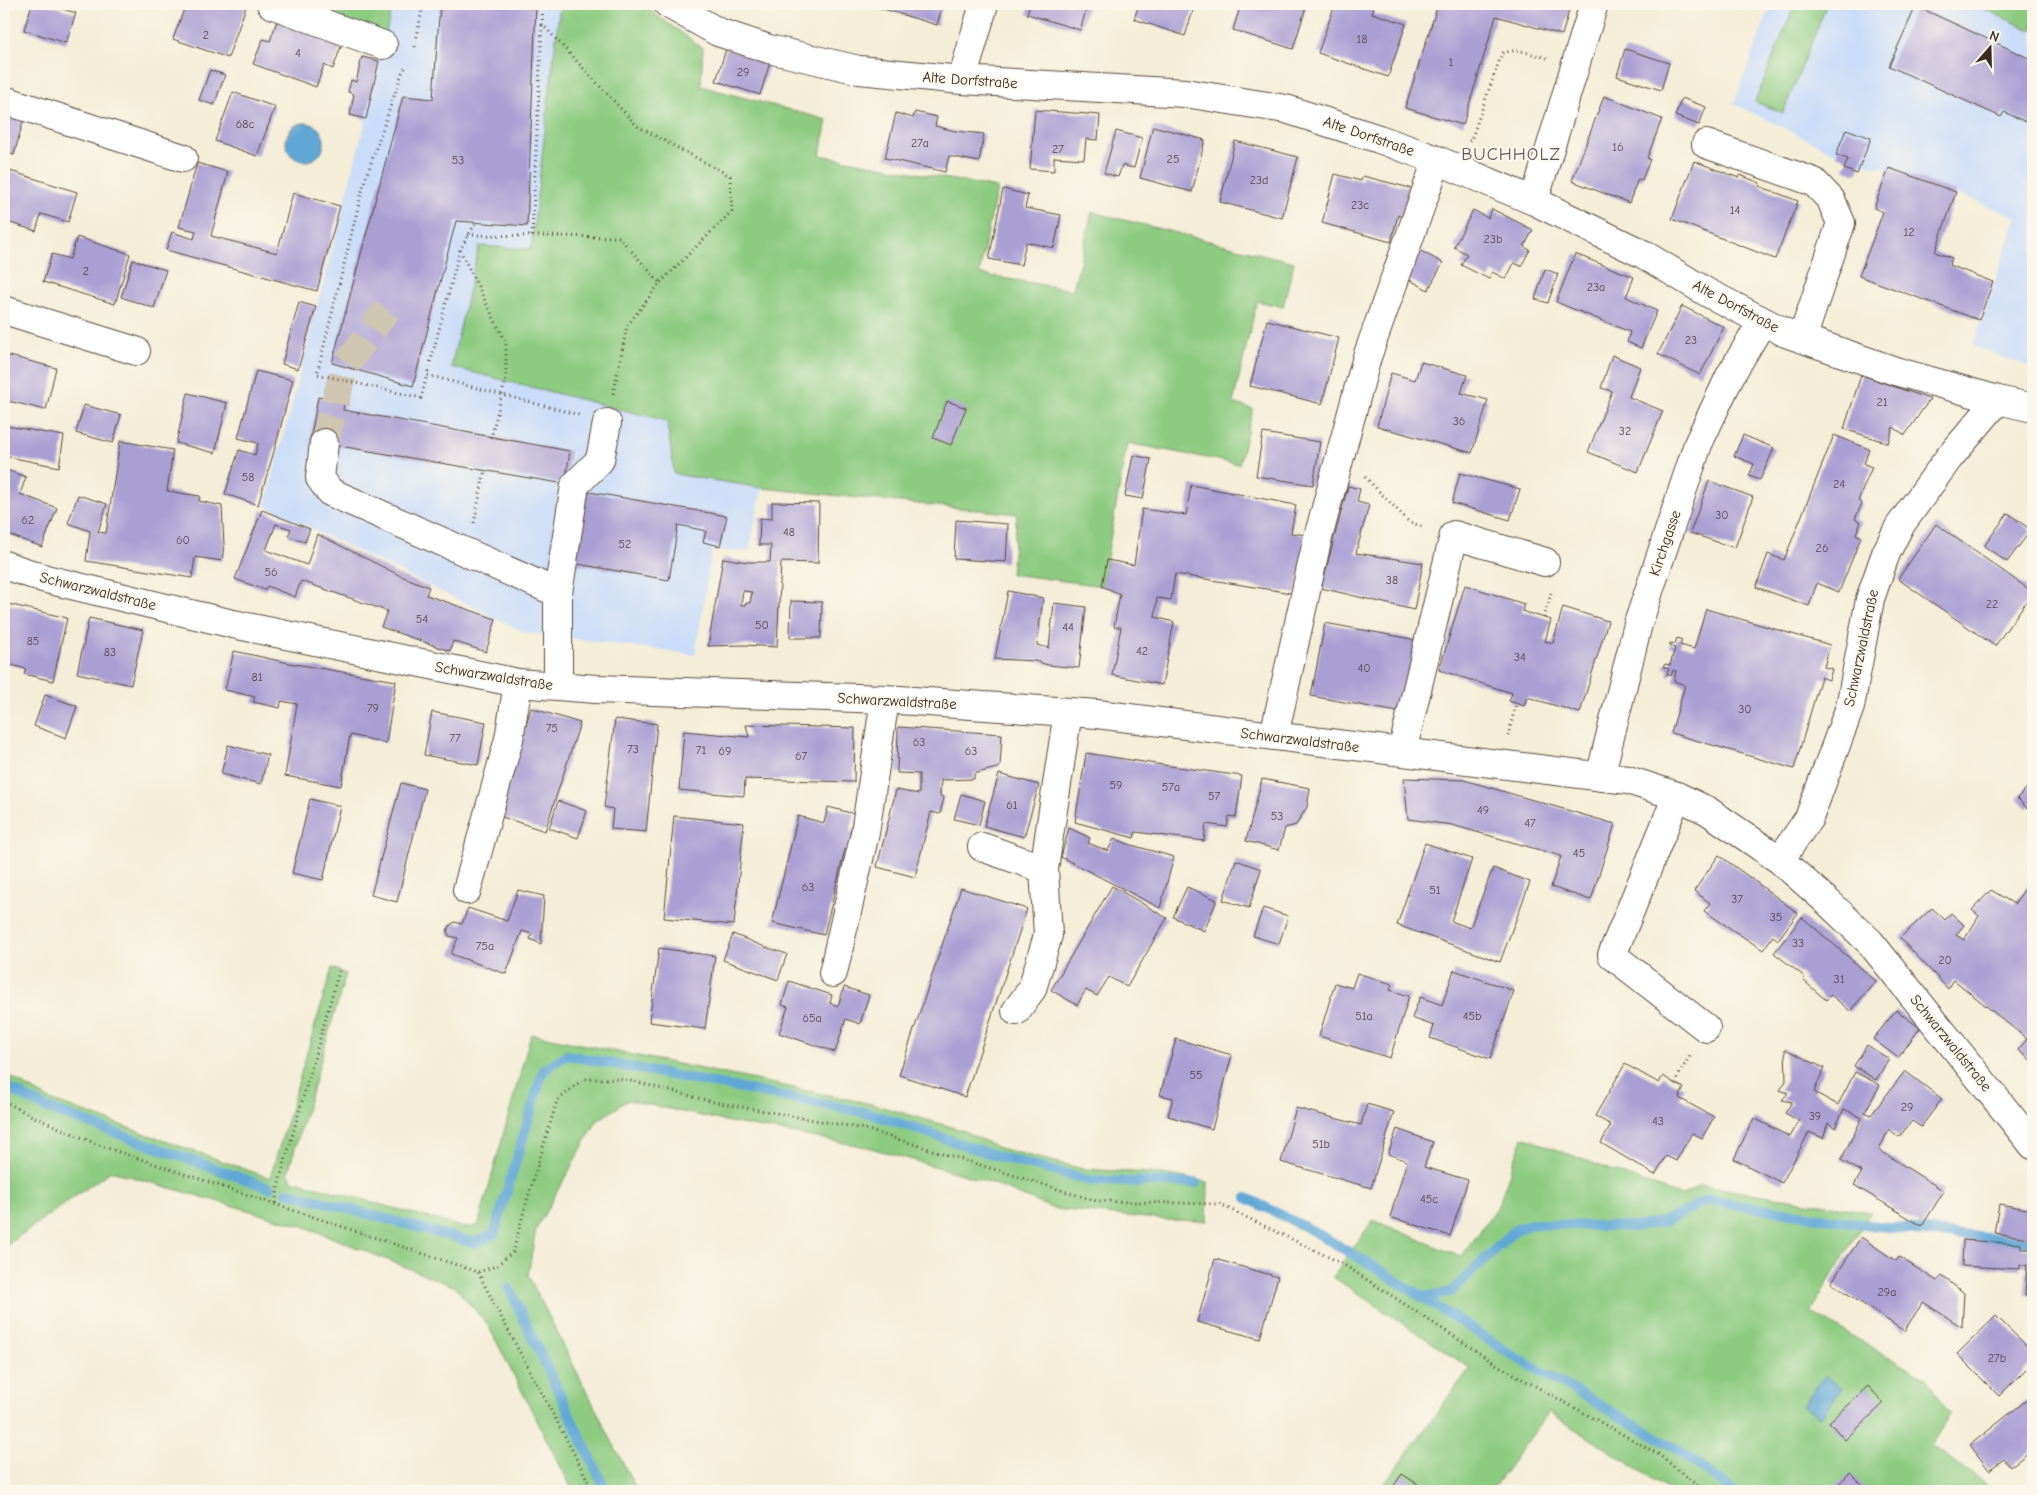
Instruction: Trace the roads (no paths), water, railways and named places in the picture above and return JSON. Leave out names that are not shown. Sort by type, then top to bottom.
[{"type":"street","points":[[271,4],[383,45]]},
{"type":"street","name":"Alte Dorfstraße","points":[[668,4],[718,32],[769,49],[859,70],[962,80],[1185,93],[1286,109],[1379,139],[1436,160],[1534,201],[1643,254],[1708,293],[1762,322],[1802,339],[1894,371],[2033,408]]},
{"type":"street","points":[[962,80],[984,4]]},
{"type":"street","points":[[1534,201],[1594,4]]},
{"type":"street","points":[[4,100],[184,158]]},
{"type":"street","points":[[1706,144],[1814,182],[1831,200],[1841,223],[1802,339]]},
{"type":"street","points":[[1274,736],[1317,541],[1367,356],[1436,160]]},
{"type":"street","points":[[4,310],[136,351]]},
{"type":"street","name":"Kirchgasse","points":[[1600,777],[1638,624],[1698,444],[1730,376],[1762,322]]},
{"type":"street","name":"Schwarzwaldstraße","points":[[1780,860],[1809,818],[1850,707],[1870,598],[1886,553],[1899,527],[1948,459],[1998,400]]},
{"type":"street","points":[[558,686],[558,593],[574,485],[600,460],[607,422]]},
{"type":"street","points":[[324,443],[320,478],[330,492],[558,593]]},
{"type":"street","points":[[1402,752],[1454,535],[1545,562]]},
{"type":"street","name":"Schwarzwaldstraße","points":[[4,565],[46,578],[233,624],[518,683],[884,699],[1097,714],[1628,780],[1677,796],[1708,811],[1780,860],[1870,942],[2033,1145]]},
{"type":"street","points":[[467,890],[509,739],[518,683]]},
{"type":"street","points":[[833,973],[865,833],[884,699]]},
{"type":"street","points":[[1016,1011],[1032,989],[1048,935],[1044,869],[1068,712]]},
{"type":"street","points":[[1677,796],[1612,955],[1706,1028]]},
{"type":"street","points":[[982,847],[1044,869]]},
{"type":"water","points":[[305,123],[318,129],[324,142],[318,155],[305,161],[292,155],[286,142],[292,129]]},
{"type":"water","points":[[1825,1376],[1842,1389],[1820,1417],[1802,1405]]},
{"type":"waterway","points":[[287,1192],[475,1243],[494,1234],[543,1071],[566,1055],[869,1113],[1003,1158],[1092,1181],[1196,1183]]},
{"type":"waterway","points":[[4,1086],[46,1108],[270,1188]]},
{"type":"waterway","points":[[1247,1198],[1315,1232],[1378,1269],[1517,1358],[1674,1447],[1733,1491]]},
{"type":"waterway","points":[[1420,1296],[1434,1296],[1451,1292],[1515,1230],[1531,1224],[1635,1227],[1663,1222],[1705,1200],[1870,1225],[2033,1243]]},
{"type":"waterway","points":[[509,1288],[606,1491]]},
{"type":"tunnel","points":[[324,443],[345,366],[387,310]]},
{"type":"district","name":"BUCHHOLZ","points":[[1511,154]]}]
